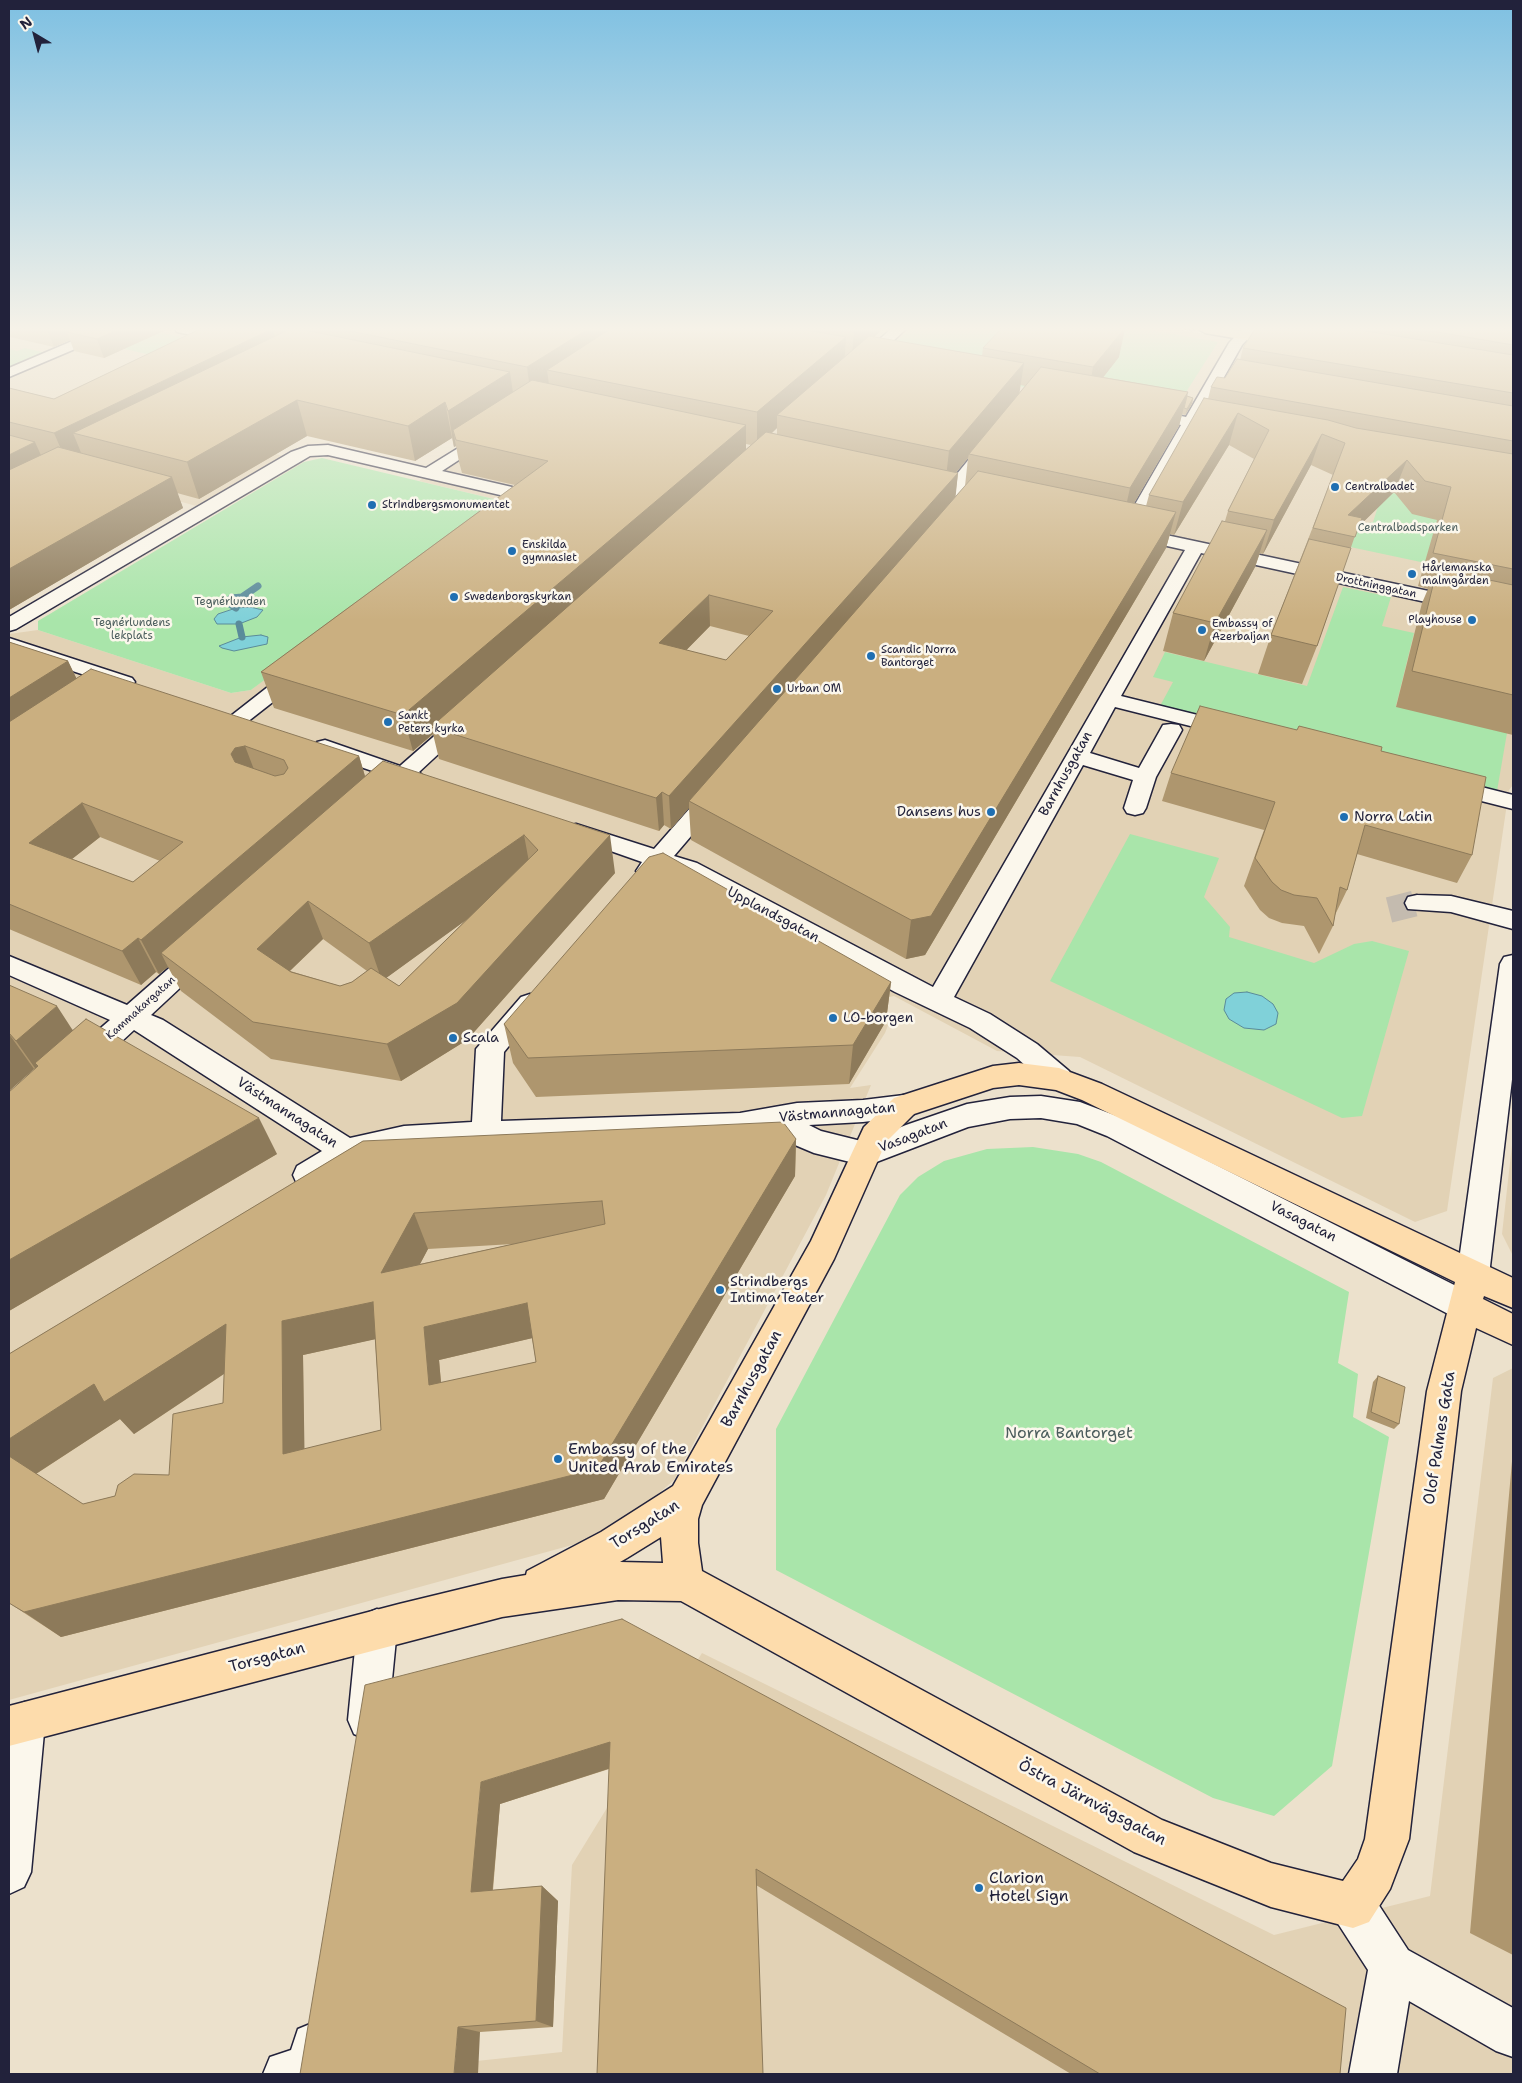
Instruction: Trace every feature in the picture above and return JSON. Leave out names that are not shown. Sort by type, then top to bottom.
[{"type":"main road","name":"Vasagatan","points":[[866,1154],[874,1135],[904,1106],[993,1077],[1018,1074],[1059,1079],[1374,1226],[1470,1291],[1513,1330]]},
{"type":"main road","name":"Barnhusgatan","points":[[685,1582],[679,1543],[680,1519],[686,1499],[823,1249],[866,1154]]},
{"type":"main road","name":"Vasagatan","points":[[1470,1291],[1513,1294]]},
{"type":"main road","name":"Olof Palmes Gata","points":[[1353,1906],[1374,1873],[1387,1839],[1444,1391],[1470,1291]]},
{"type":"main road","name":"Torsgatan","points":[[526,1594],[614,1545],[686,1499]]},
{"type":"main road","name":"Torsgatan","points":[[17,1724],[377,1630],[526,1594],[618,1581],[685,1582]]},
{"type":"main road","name":"Östra Järnvägsgatan","points":[[685,1582],[1149,1837],[1271,1885],[1353,1906]]},
{"type":"street","points":[[428,474],[500,426]]},
{"type":"street","name":"Drottninggatan","points":[[1188,426],[1141,510],[1121,531],[1513,615]]},
{"type":"street","points":[[1211,426],[1245,433]]},
{"type":"street","points":[[968,498],[943,493],[962,478],[1000,431]]},
{"type":"street","points":[[9,625],[296,455],[318,450],[506,491],[520,499],[517,506],[492,524]]},
{"type":"street","points":[[190,503],[208,508]]},
{"type":"street","name":"Barnhusgatan","points":[[938,1002],[1195,547]]},
{"type":"street","points":[[9,644],[144,688]]},
{"type":"street","points":[[265,728],[230,716],[314,661]]},
{"type":"street","points":[[102,693],[121,681]]},
{"type":"street","points":[[1108,699],[1251,735]]},
{"type":"street","points":[[366,808],[478,708]]},
{"type":"street","points":[[1135,808],[1146,777],[1171,730]]},
{"type":"street","points":[[302,740],[431,784]]},
{"type":"street","points":[[1077,756],[1146,777]]},
{"type":"street","points":[[1423,779],[1513,802]]},
{"type":"street","points":[[631,889],[724,784]]},
{"type":"street","name":"Upplandsgatan","points":[[556,825],[660,858],[688,869],[938,1002],[980,1021],[1004,1035],[1059,1079]]},
{"type":"street","points":[[1417,903],[1451,904],[1513,920]]},
{"type":"street","name":"Kammakargatan","points":[[67,1074],[218,939]]},
{"type":"street","name":"Olof Palmes Gata","points":[[1470,1291],[1513,964]]},
{"type":"street","name":"Västmannagatan","points":[[9,965],[153,1027],[346,1151],[404,1138],[486,1133],[740,1125],[797,1114],[863,1111],[904,1106]]},
{"type":"street","points":[[486,1133],[490,1049],[546,985]]},
{"type":"street","name":"Vasagatan","points":[[866,1154],[916,1133],[967,1116],[1010,1108],[1041,1107],[1080,1113],[1117,1128],[1470,1291]]},
{"type":"street","name":"Västmannagatan","points":[[740,1125],[801,1134],[814,1141],[866,1154]]},
{"type":"street","points":[[282,1192],[346,1151]]},
{"type":"street","points":[[361,1760],[370,1705],[377,1630]]},
{"type":"street","points":[[9,1872],[17,1724]]},
{"type":"street","points":[[1353,1906],[1392,1966],[1513,2034]]},
{"type":"street","points":[[1373,2074],[1392,1966]]},
{"type":"street","points":[[287,2074],[311,2073],[321,2008]]},
{"type":"shaded area","points":[[9,426],[262,426],[234,442],[304,462],[218,512],[69,471],[9,502]]},
{"type":"shaded area","points":[[408,426],[1513,426],[1513,785],[1509,790],[1447,1211],[1415,1222],[1080,1057],[997,1051],[894,996],[885,998],[880,1005],[890,1020],[885,1033],[850,1088],[871,1085],[826,1195],[674,1480],[612,1534],[9,1700],[9,634],[38,630],[231,693],[251,690],[494,499],[419,481],[479,442]]},
{"type":"shaded area","points":[[1513,1136],[1513,1256],[1502,1234]]},
{"type":"shaded area","points":[[1513,1368],[1513,2074],[353,2074],[562,2052],[572,1865],[702,1653],[1274,1935],[1430,1896],[1493,1378]]},
{"type":"green space","name":"Tegnérlunden","points":[[322,458],[494,499],[497,506],[251,690],[231,693],[38,630],[38,621],[304,462]]},
{"type":"green space","name":"Centralbadsparken","points":[[1383,491],[1488,513],[1449,568],[1322,541],[1346,528],[1373,522]]},
{"type":"green space","points":[[1343,587],[1391,597],[1382,626],[1414,633],[1396,706],[1507,733],[1497,791],[1160,706],[1173,682],[1153,677],[1165,652],[1307,686]]},
{"type":"green space","points":[[1130,834],[1219,858],[1204,897],[1230,927],[1229,937],[1314,963],[1354,944],[1372,941],[1409,951],[1362,1116],[1342,1118],[1050,981]]},
{"type":"green space","name":"Norra Bantorget","points":[[1033,1147],[1078,1154],[1101,1162],[1349,1292],[1338,1363],[1358,1374],[1353,1417],[1389,1437],[1332,1766],[1274,1816],[1213,1798],[776,1570],[776,1429],[900,1195],[918,1177],[944,1161],[987,1149]]},
{"type":"water","points":[[250,607],[263,610],[257,617],[239,624],[217,624],[214,619],[218,614],[236,608]]},
{"type":"water","points":[[261,635],[268,637],[267,644],[234,651],[219,646],[242,637]]},
{"type":"water","points":[[1247,992],[1262,996],[1273,1004],[1278,1013],[1276,1024],[1264,1030],[1244,1028],[1229,1019],[1224,1010],[1226,999],[1234,993]]},
{"type":"building","points":[[26,426],[68,426],[54,433]]},
{"type":"building","points":[[87,426],[251,426],[187,462],[73,433]]},
{"type":"building","points":[[459,426],[745,426],[403,715],[261,672],[548,461],[456,440],[453,430]]},
{"type":"building","points":[[831,426],[970,426],[949,451]]},
{"type":"building","points":[[992,426],[1167,426],[1130,488],[969,454]]},
{"type":"building","points":[[1188,426],[1230,426],[1183,502],[1149,495]]},
{"type":"building","points":[[1262,426],[1350,426],[1513,454],[1513,569],[1433,553],[1451,487],[1425,481],[1407,460],[1348,515],[1362,518],[1355,537],[1313,528],[1345,443],[1322,434],[1274,520],[1228,511],[1269,430]]},
{"type":"building","points":[[1430,426],[1513,426],[1513,441]]},
{"type":"building","points":[[766,432],[958,473],[669,796],[662,792],[656,798],[431,727]],"holes":[[[709,595],[773,611],[726,660],[659,643]]]},
{"type":"building","points":[[9,435],[35,442],[9,455]]},
{"type":"building","points":[[58,447],[172,477],[9,569],[9,470]]},
{"type":"building","points":[[978,471],[1176,512],[931,916],[911,920],[689,801]]},
{"type":"building","points":[[1222,521],[1267,530],[1215,623],[1173,613]]},
{"type":"building","points":[[1309,539],[1351,548],[1317,646],[1271,635]]},
{"type":"building","points":[[1437,569],[1513,585],[1513,695],[1412,671]]},
{"type":"building","points":[[9,642],[68,661],[9,698]]},
{"type":"building","points":[[91,669],[359,756],[141,940],[138,938],[122,951],[9,904],[9,722]],"holes":[[[245,746],[284,760],[288,768],[284,774],[275,776],[235,762],[231,754],[235,748]],[[82,803],[183,842],[133,882],[29,843]]]},
{"type":"building","name":"Norra Latin","points":[[1200,706],[1297,730],[1299,726],[1382,747],[1381,751],[1486,777],[1472,855],[1365,825],[1347,890],[1340,887],[1333,926],[1317,898],[1294,895],[1281,890],[1272,882],[1255,858],[1275,802],[1171,773]]},
{"type":"building","points":[[383,761],[610,835],[457,1003],[387,1044],[253,1022],[161,953]],"holes":[[[524,835],[538,850],[399,986],[371,968],[352,982],[340,986],[291,972],[257,949],[308,901],[369,943]]]},
{"type":"building","points":[[663,853],[891,982],[853,1045],[528,1058],[504,1024],[649,857]]},
{"type":"building","points":[[9,985],[57,1006],[16,1041],[9,1033]]},
{"type":"building","points":[[86,1019],[259,1118],[9,1260],[9,1092],[38,1066],[35,1063]]},
{"type":"building","points":[[783,1122],[796,1139],[597,1469],[24,1612],[9,1603],[9,1456],[83,1504],[115,1496],[118,1485],[134,1474],[169,1475],[173,1414],[223,1403],[226,1324],[104,1402],[94,1384],[9,1439],[9,1354],[363,1141]],"holes":[[[602,1201],[605,1224],[381,1273],[414,1213]],[[373,1302],[381,1430],[283,1454],[282,1321]],[[527,1303],[536,1362],[429,1385],[424,1327]]]},
{"type":"building","points":[[1378,1376],[1405,1387],[1399,1424],[1371,1412]]},
{"type":"building","points":[[622,1619],[1346,2008],[1340,2074],[1100,2074],[756,1869],[763,2074],[597,2074],[610,1742],[481,1782],[471,1892],[542,1886],[536,2021],[458,2027],[454,2074],[300,2074],[365,1685]]},
{"type":"waterway","points":[[236,608],[227,602],[231,598],[242,597],[258,586]]},
{"type":"waterway","points":[[239,624],[242,637]]},
{"type":"tunnel","points":[[1389,910],[1417,903]]},
{"type":"place","name":"Centralbadet","points":[[1335,487]]},
{"type":"place","name":"Strindbergsmonumentet","points":[[372,505]]},
{"type":"place","name":"Enskilda gymnasiet","points":[[512,551]]},
{"type":"place","name":"Hårlemanska malmgården","points":[[1412,574]]},
{"type":"place","name":"Swedenborgskyrkan","points":[[454,597]]},
{"type":"place","name":"Playhouse","points":[[1472,620]]},
{"type":"place","name":"Embassy of Azerbaijan","points":[[1202,630]]},
{"type":"place","name":"Scandic Norra Bantorget","points":[[871,656]]},
{"type":"place","name":"Urban OM","points":[[777,689]]},
{"type":"place","name":"Sankt Peters kyrka","points":[[388,722]]},
{"type":"place","name":"Dansens hus","points":[[991,812]]},
{"type":"place","name":"Norra Latin","points":[[1344,817]]},
{"type":"place","name":"LO-borgen","points":[[833,1018]]},
{"type":"place","name":"Scala","points":[[453,1038]]},
{"type":"place","name":"Strindbergs Intima Teater","points":[[720,1290]]},
{"type":"place","name":"Embassy of the United Arab Emirates","points":[[558,1459]]},
{"type":"place","name":"Clarion Hotel Sign","points":[[979,1888]]},
{"type":"park label","name":"Tegnérlundens lekplats","points":[[132,629]]}]
